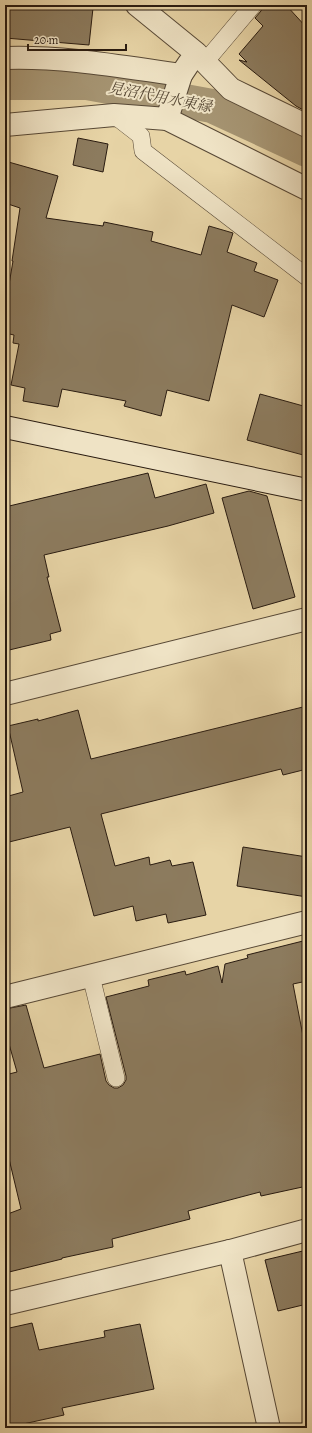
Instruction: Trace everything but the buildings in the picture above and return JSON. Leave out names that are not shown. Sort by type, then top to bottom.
[{"type":"street","points":[[137,5],[200,58],[231,89],[307,126]]},
{"type":"street","points":[[5,58],[24,57],[72,61],[181,75]]},
{"type":"street","points":[[167,119],[181,75],[200,58]]},
{"type":"street","points":[[5,125],[114,115],[167,119],[307,189]]},
{"type":"street","points":[[5,427],[307,490]]},
{"type":"street","points":[[5,694],[307,619]]},
{"type":"street","points":[[5,997],[307,922]]},
{"type":"street","points":[[5,1304],[230,1251],[307,1230]]},
{"type":"street","points":[[230,1251],[269,1428]]},
{"type":"lane","points":[[200,58],[253,5]]},
{"type":"lane","points":[[114,115],[141,136],[143,151],[307,277]]},
{"type":"lane","points":[[91,976],[116,1078]]},
{"type":"waterway","name":"見沼代用水東縁","points":[[5,83],[87,83],[212,106],[307,150]]}]
